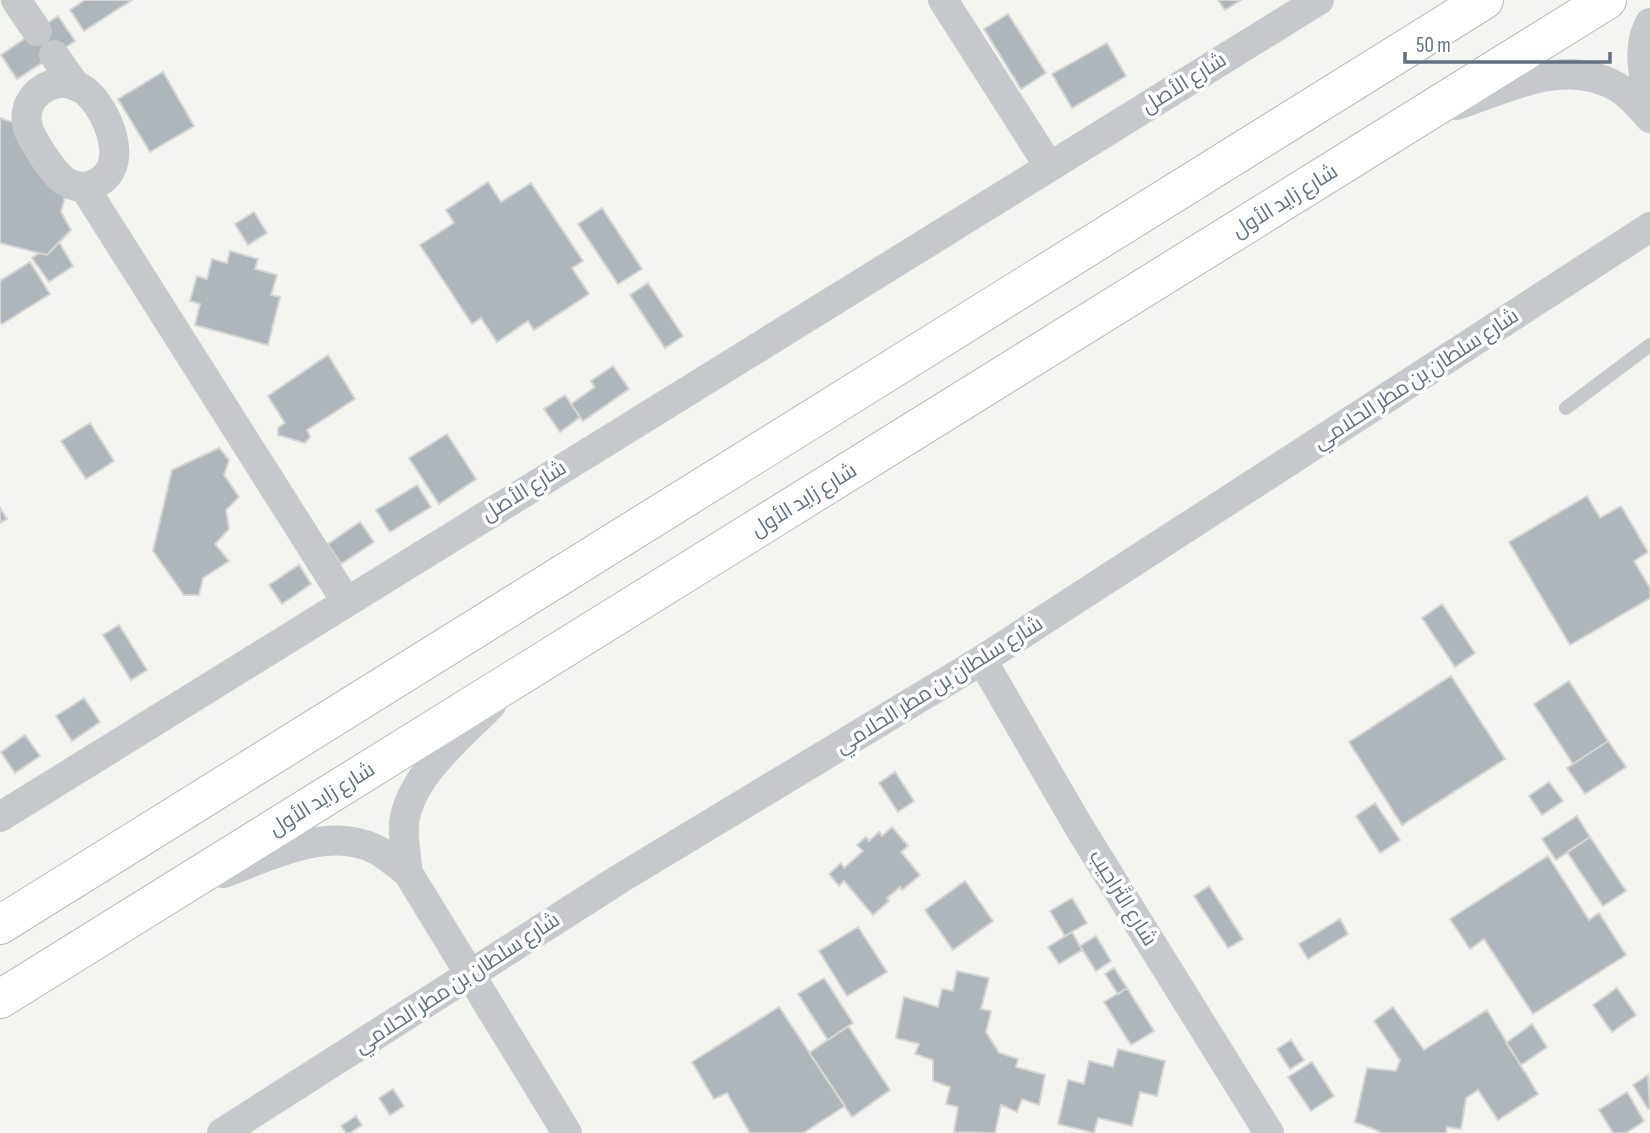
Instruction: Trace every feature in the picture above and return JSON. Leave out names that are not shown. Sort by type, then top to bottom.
[{"type":"main road","points":[[0,925],[1484,0]]},
{"type":"main road","name":"شارع زايد الأول","points":[[0,999],[1607,0]]},
{"type":"street","points":[[16,0],[37,31]]},
{"type":"street","points":[[943,0],[1049,166]]},
{"type":"street","name":"شارع الأصل","points":[[0,817],[1318,0]]},
{"type":"street","points":[[1650,23],[1642,51],[1643,71],[1650,100]]},
{"type":"street","points":[[54,55],[75,85],[95,102],[110,127],[115,149],[111,170],[95,184],[84,187],[64,182],[54,173],[31,135],[27,120],[30,102],[43,88],[53,83],[75,85]]},
{"type":"street","points":[[1417,119],[1542,77],[1562,74],[1582,74],[1602,79],[1633,98],[1650,118]]},
{"type":"street","points":[[84,187],[346,601]]},
{"type":"street","name":"شارع سلطان بن مطر الحلامي","points":[[222,1133],[621,878],[982,660],[1650,227]]},
{"type":"street","name":"شارع التَّراحِيب","points":[[982,660],[1079,827],[1269,1133]]},
{"type":"street","points":[[408,873],[404,825],[408,804],[418,784],[515,680]]},
{"type":"street","points":[[167,894],[295,847],[329,841],[364,845],[377,850],[408,873],[568,1133]]},
{"type":"lane","points":[[1566,408],[1650,345]]},
{"type":"building","points":[[85,0],[132,0],[84,31],[70,10]]},
{"type":"building","points":[[1218,0],[1241,0],[1225,10]]},
{"type":"building","points":[[1008,14],[1046,73],[1021,89],[984,29]]},
{"type":"building","points":[[58,16],[75,41],[17,79],[1,55]]},
{"type":"building","points":[[1107,43],[1126,76],[1072,108],[1052,74]]},
{"type":"building","points":[[163,72],[194,126],[150,152],[118,99]]},
{"type":"building","points":[[0,118],[23,126],[65,196],[61,212],[71,230],[47,255],[0,243]]},
{"type":"building","points":[[488,182],[501,202],[531,183],[583,261],[572,268],[589,294],[534,330],[528,321],[497,342],[481,318],[472,324],[420,245],[454,223],[446,210]]},
{"type":"building","points":[[602,208],[642,269],[618,284],[578,224]]},
{"type":"building","points":[[254,212],[267,233],[248,245],[235,224]]},
{"type":"building","points":[[59,242],[73,266],[49,282],[32,258],[39,253],[47,255]]},
{"type":"building","points":[[230,251],[258,259],[255,269],[277,275],[271,295],[280,297],[268,345],[195,325],[200,304],[190,301],[197,276],[207,279],[212,259],[227,263]]},
{"type":"building","points":[[30,262],[50,294],[2,324],[0,281]]},
{"type":"building","points":[[648,283],[683,336],[665,348],[630,295]]},
{"type":"building","points":[[328,355],[355,399],[307,430],[310,437],[305,443],[278,435],[278,428],[285,423],[268,396]]},
{"type":"building","points":[[613,366],[629,389],[583,421],[571,404],[595,387],[591,381]]},
{"type":"building","points":[[565,395],[580,417],[560,432],[544,409]]},
{"type":"building","points":[[90,423],[114,461],[86,479],[61,441]]},
{"type":"building","points":[[447,434],[476,479],[439,504],[409,458]]},
{"type":"building","points":[[219,448],[229,460],[224,475],[239,497],[226,510],[229,529],[215,544],[229,561],[203,578],[199,595],[184,595],[153,551],[172,470]]},
{"type":"building","points":[[417,485],[431,507],[390,532],[376,510]]},
{"type":"building","points":[[1587,496],[1600,518],[1621,506],[1648,552],[1634,561],[1650,588],[1650,598],[1570,645],[1509,542]]},
{"type":"building","points":[[0,508],[7,519],[0,523]]},
{"type":"building","points":[[360,522],[374,542],[341,564],[328,544]]},
{"type":"building","points":[[299,565],[311,584],[282,604],[269,585]]},
{"type":"building","points":[[1442,604],[1475,653],[1455,667],[1422,618]]},
{"type":"building","points":[[119,625],[147,670],[131,680],[103,635]]},
{"type":"building","points":[[1451,676],[1505,759],[1402,825],[1349,742]]},
{"type":"building","points":[[1569,681],[1608,741],[1573,764],[1534,704]]},
{"type":"building","points":[[84,698],[100,722],[72,741],[56,716]]},
{"type":"building","points":[[25,735],[40,756],[15,773],[1,752]]},
{"type":"building","points":[[1608,741],[1626,767],[1585,794],[1567,768]]},
{"type":"building","points":[[895,772],[914,801],[898,812],[879,783]]},
{"type":"building","points":[[1549,782],[1563,801],[1542,815],[1529,796]]},
{"type":"building","points":[[1375,803],[1400,840],[1380,853],[1356,816]]},
{"type":"building","points":[[1577,816],[1590,837],[1556,860],[1542,839]]},
{"type":"building","points":[[892,827],[908,846],[901,852],[920,875],[887,898],[889,901],[873,915],[844,881],[839,886],[829,874],[841,863],[844,868],[863,851],[857,845],[866,837],[869,841],[879,832],[882,836]]},
{"type":"building","points":[[1590,837],[1626,891],[1603,906],[1567,852]]},
{"type":"building","points":[[1548,856],[1589,920],[1599,913],[1626,955],[1533,1014],[1484,939],[1470,949],[1450,919]]},
{"type":"building","points":[[965,881],[993,921],[953,950],[925,910]]},
{"type":"building","points":[[1209,886],[1243,939],[1228,948],[1194,896]]},
{"type":"building","points":[[1072,898],[1087,923],[1065,936],[1050,911]]},
{"type":"building","points":[[1340,919],[1348,934],[1308,959],[1299,944]]},
{"type":"building","points":[[858,927],[887,972],[847,996],[819,951]]},
{"type":"building","points":[[1072,932],[1082,950],[1059,964],[1048,947]]},
{"type":"building","points":[[1096,936],[1111,961],[1096,971],[1080,946]]},
{"type":"building","points":[[1114,968],[1127,988],[1118,994],[1105,974]]},
{"type":"building","points":[[957,971],[989,978],[981,1009],[991,1011],[986,1032],[999,1053],[1018,1059],[1016,1067],[1045,1075],[1039,1105],[1022,1099],[1017,1112],[1001,1105],[995,1133],[954,1132],[958,1107],[946,1104],[950,1087],[933,1081],[933,1060],[915,1054],[919,1044],[896,1038],[904,997],[938,1007],[942,989],[953,991]]},
{"type":"building","points":[[824,978],[853,1023],[828,1040],[798,994]]},
{"type":"building","points":[[1127,988],[1154,1031],[1131,1045],[1104,1002]]},
{"type":"building","points":[[1617,988],[1636,1015],[1612,1032],[1593,1005]]},
{"type":"building","points":[[779,1007],[845,1106],[803,1133],[750,1133],[727,1093],[714,1099],[692,1062]]},
{"type":"building","points":[[1393,1007],[1424,1050],[1487,1010],[1538,1094],[1498,1120],[1478,1090],[1466,1098],[1461,1129],[1447,1127],[1446,1133],[1378,1133],[1379,1131],[1355,1122],[1367,1068],[1396,1071],[1400,1060],[1374,1021]]},
{"type":"building","points":[[1532,1024],[1547,1047],[1521,1065],[1506,1043]]},
{"type":"building","points":[[848,1026],[890,1090],[852,1117],[809,1053]]},
{"type":"building","points":[[1291,1040],[1304,1060],[1290,1069],[1277,1049]]},
{"type":"building","points":[[1118,1049],[1165,1061],[1157,1096],[1140,1092],[1132,1126],[1098,1118],[1094,1133],[1058,1124],[1068,1080],[1084,1084],[1089,1061],[1113,1067]]},
{"type":"building","points":[[1312,1062],[1334,1096],[1311,1111],[1288,1077]]},
{"type":"building","points":[[1648,1075],[1650,1108],[1648,1109],[1633,1085]]},
{"type":"building","points":[[393,1089],[404,1106],[390,1115],[379,1098]]},
{"type":"building","points":[[1627,1092],[1644,1121],[1626,1133],[1613,1133],[1599,1110]]},
{"type":"building","points":[[356,1116],[362,1125],[346,1133],[341,1126]]}]
